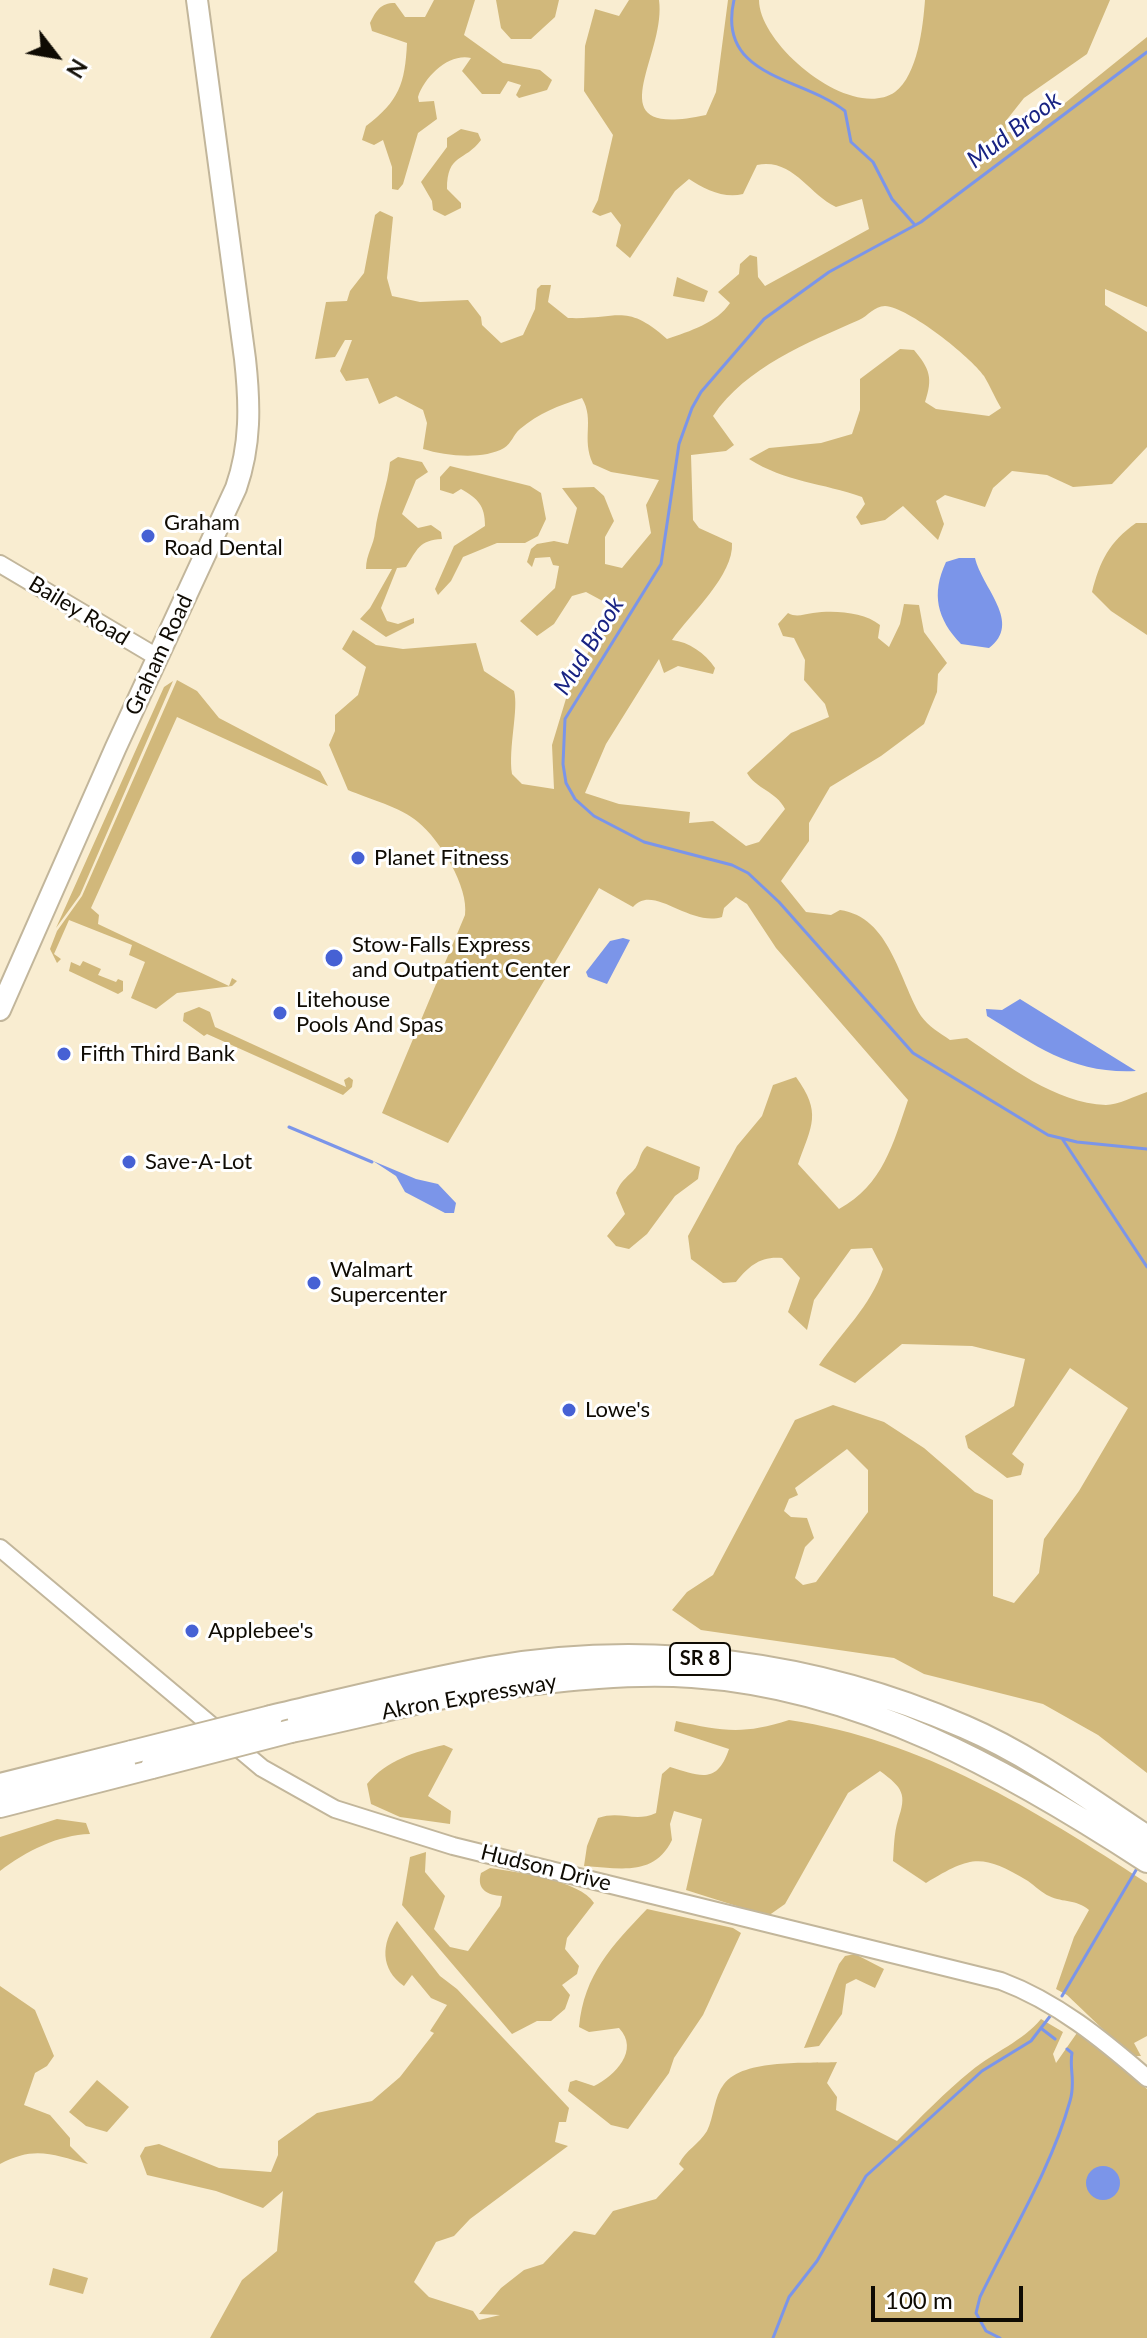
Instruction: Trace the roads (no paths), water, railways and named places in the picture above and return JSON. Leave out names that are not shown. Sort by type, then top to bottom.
[{"type":"highway","name":"Akron Expressway","points":[[2,1784],[271,1717],[491,1668],[631,1655],[709,1659],[840,1682],[967,1728],[1022,1756],[1147,1861]]},
{"type":"highway","name":"Akron Expressway","points":[[0,1806],[291,1731],[500,1687],[615,1677],[692,1676],[773,1688],[867,1714],[974,1757],[1147,1837]]},
{"type":"main road","name":"Graham Road","points":[[0,1010],[236,488],[249,418],[223,171],[197,0]]},
{"type":"street","name":"Bailey Road","points":[[0,564],[157,657]]},
{"type":"street","name":"Hudson Drive","points":[[0,1548],[262,1768],[310,1798],[453,1846],[1001,1981],[1032,1994],[1074,2019],[1147,2078]]},
{"type":"water","points":[[975,558],[1001,616],[1002,628],[989,648],[961,644],[942,616],[938,595],[941,574],[946,562]]},
{"type":"water","points":[[630,940],[607,984],[588,977],[586,972],[610,941]]},
{"type":"water","points":[[1020,999],[1136,1071],[1114,1071],[1075,1063],[1040,1048],[987,1016],[986,1009],[1002,1010]]},
{"type":"water","points":[[373,1161],[416,1179],[438,1184],[456,1203],[454,1213],[445,1213],[405,1192],[396,1176]]},
{"type":"water","points":[[1103,2166],[1115,2171],[1120,2183],[1115,2195],[1103,2200],[1091,2195],[1086,2183],[1091,2171]]},
{"type":"waterway","points":[[734,0],[732,26],[738,45],[750,60],[767,72],[845,111],[851,142],[873,162],[892,199],[914,224]]},
{"type":"waterway","name":"Mud Brook","points":[[1147,52],[921,222],[829,272],[764,319],[701,392],[679,444],[661,564],[565,719],[563,764],[566,783],[575,799],[594,816],[644,842],[732,865],[748,873],[779,902],[913,1053],[1048,1135],[1077,1142],[1147,1149]]},
{"type":"waterway","points":[[289,1127],[372,1162]]},
{"type":"waterway","points":[[1063,1140],[1147,1267]]},
{"type":"waterway","points":[[1062,1996],[1139,1865]]},
{"type":"waterway","points":[[773,2338],[789,2297],[817,2261],[866,2176],[982,2071],[1031,2041],[1051,2015]]},
{"type":"waterway","points":[[1042,2029],[1055,2039]]},
{"type":"waterway","points":[[1000,2338],[986,2331],[976,2313],[980,2297],[1041,2176],[1062,2126],[1072,2087],[1072,2053],[1067,2049]]},
{"type":"place","name":"Graham Road Dental","points":[[148,536]]},
{"type":"place","name":"Planet Fitness","points":[[358,858]]},
{"type":"place","name":"Stow-Falls Express and Outpatient Center","points":[[334,958]]},
{"type":"place","name":"Litehouse Pools And Spas","points":[[280,1013]]},
{"type":"place","name":"Fifth Third Bank","points":[[64,1054]]},
{"type":"place","name":"Save-A-Lot","points":[[129,1162]]},
{"type":"place","name":"Walmart Supercenter","points":[[314,1283]]},
{"type":"place","name":"Lowe's","points":[[569,1410]]},
{"type":"place","name":"Applebee's","points":[[192,1631]]}]
